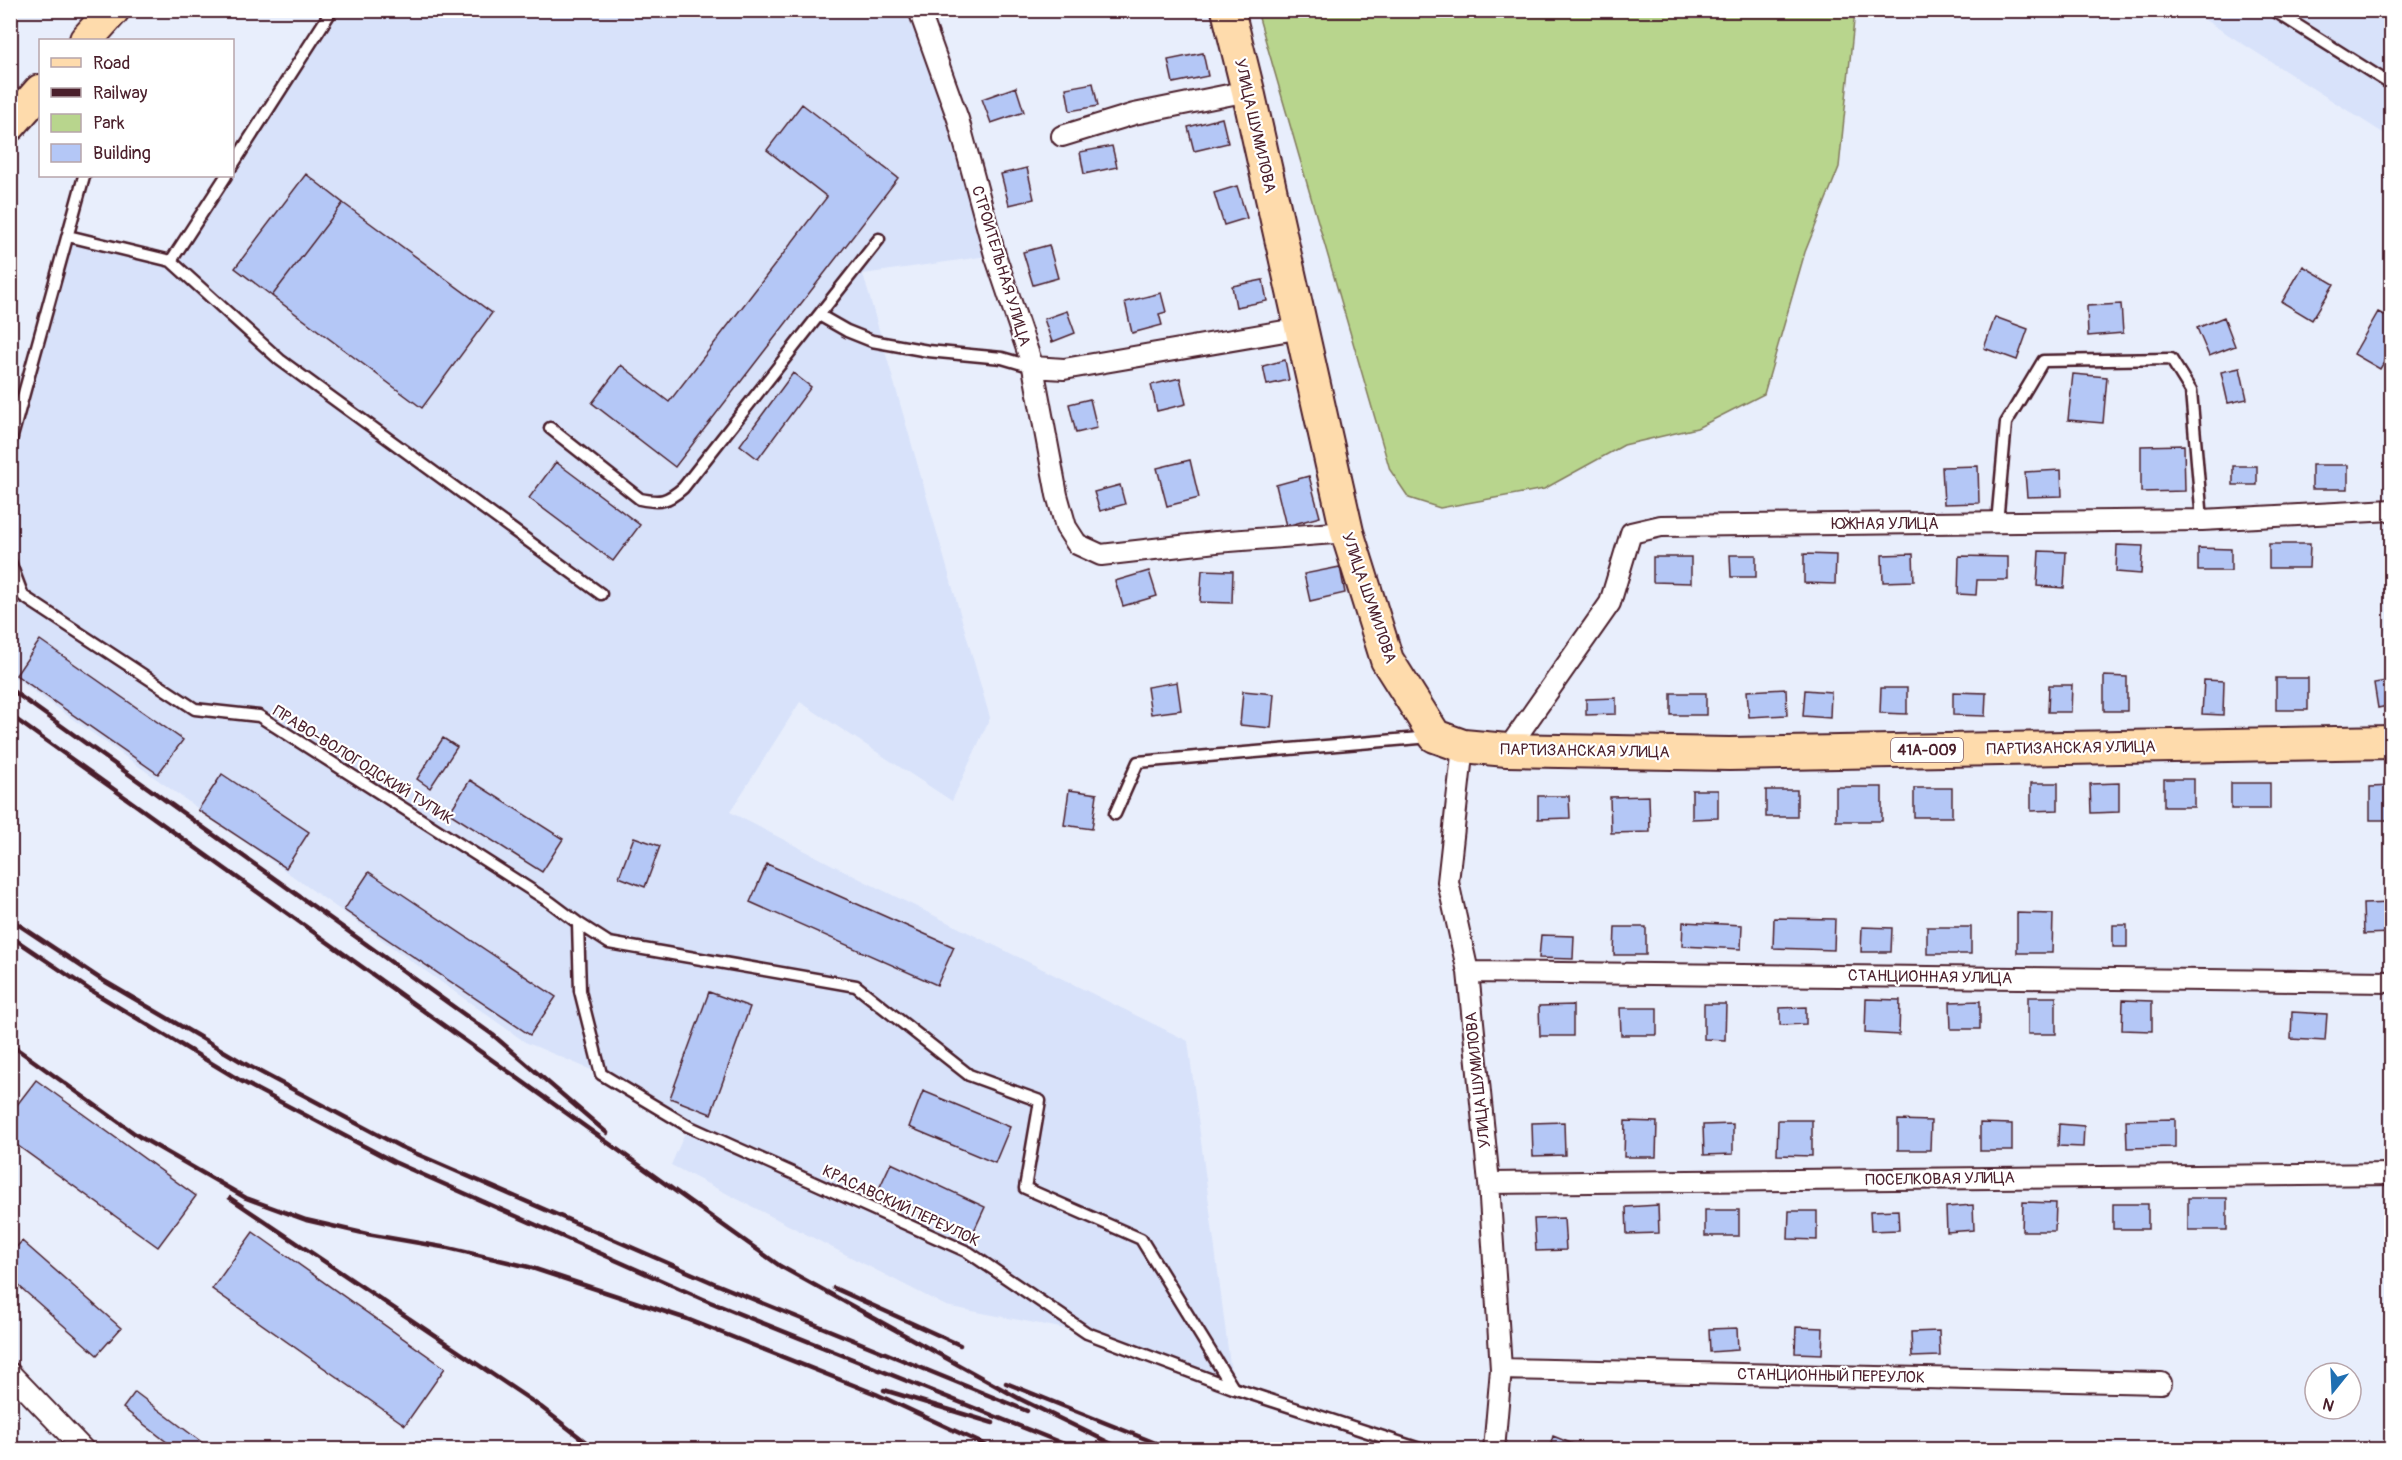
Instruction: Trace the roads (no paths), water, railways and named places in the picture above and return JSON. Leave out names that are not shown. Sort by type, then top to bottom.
[{"type":"main road","name":"УЛИЦА ШУМИЛОВА","points":[[1228,10],[1347,532],[1387,660],[1449,741]]},
{"type":"main road","points":[[10,125],[39,93]]},
{"type":"main road","name":"ПАРТИЗАНСКАЯ УЛИЦА","points":[[1449,741],[1507,750],[1729,754],[2391,742]]},
{"type":"street","name":"СТРОИТЕЛЬНАЯ УЛИЦА","points":[[919,10],[958,119],[995,255],[1033,367],[1057,495],[1066,527],[1077,544],[1101,555],[1216,542],[1347,532]]},
{"type":"street","points":[[1062,136],[1134,114],[1248,91]]},
{"type":"street","points":[[1033,367],[1064,369],[1302,328]]},
{"type":"street","name":"ЮЖНАЯ УЛИЦА","points":[[1507,750],[1610,603],[1631,533],[1661,526],[2202,520],[2391,510]]},
{"type":"street","name":"УЛИЦА ШУМИЛОВА","points":[[1449,741],[1448,882],[1468,972],[1489,1184],[1501,1369],[1494,1449]]},
{"type":"street","name":"СТАНЦИОННАЯ УЛИЦА","points":[[1468,972],[2391,982]]},
{"type":"street","name":"ПОСЕЛКОВАЯ УЛИЦА","points":[[1489,1184],[2391,1174]]},
{"type":"street","name":"СТАНЦИОННЫЙ ПЕРЕУЛОК","points":[[1501,1369],[2161,1383]]},
{"type":"street","points":[[10,1373],[84,1449]]},
{"type":"lane","points":[[234,163],[332,10]]},
{"type":"lane","points":[[2273,10],[2391,85]]},
{"type":"lane","points":[[10,444],[84,177]]},
{"type":"lane","points":[[171,261],[225,177]]},
{"type":"lane","points":[[68,236],[171,261],[280,360],[601,594]]},
{"type":"lane","points":[[550,428],[640,499],[655,502],[671,498],[683,488],[879,239]]},
{"type":"lane","points":[[819,315],[872,341],[928,351],[1002,358],[1033,367]]},
{"type":"lane","points":[[1997,523],[2006,423],[2043,361],[2171,359],[2191,391],[2202,520]]},
{"type":"lane","name":"ПРАВО-ВОЛОГОДСКИЙ ТУПИК","points":[[10,562],[23,596],[195,709],[259,716],[550,902],[609,943],[856,986],[969,1075],[1040,1101],[1024,1188],[1141,1239],[1233,1389]]},
{"type":"lane","points":[[1115,814],[1138,762],[1449,741]]},
{"type":"lane","name":"КРАСАВСКИЙ ПЕРЕУЛОК","points":[[578,923],[580,991],[601,1074],[688,1126],[968,1252],[1087,1334],[1233,1389],[1423,1449]]},
{"type":"railway","points":[[10,689],[493,1035],[607,1133]]},
{"type":"railway","points":[[10,715],[780,1266],[1020,1399],[1124,1450]]},
{"type":"railway","points":[[10,919],[99,978],[249,1066],[401,1147],[716,1284],[1027,1411]]},
{"type":"railway","points":[[10,936],[90,990],[241,1081],[394,1162],[710,1302],[1079,1450]]},
{"type":"railway","points":[[10,1044],[141,1138]]},
{"type":"railway","points":[[135,1134],[246,1198],[306,1220],[367,1234],[448,1248],[529,1267],[687,1319],[876,1394],[996,1450]]},
{"type":"railway","points":[[230,1198],[541,1407],[596,1450]]},
{"type":"railway","points":[[834,1288],[960,1345]]},
{"type":"railway","points":[[1006,1383],[1173,1450]]},
{"type":"railway","points":[[884,1390],[993,1423]]}]
